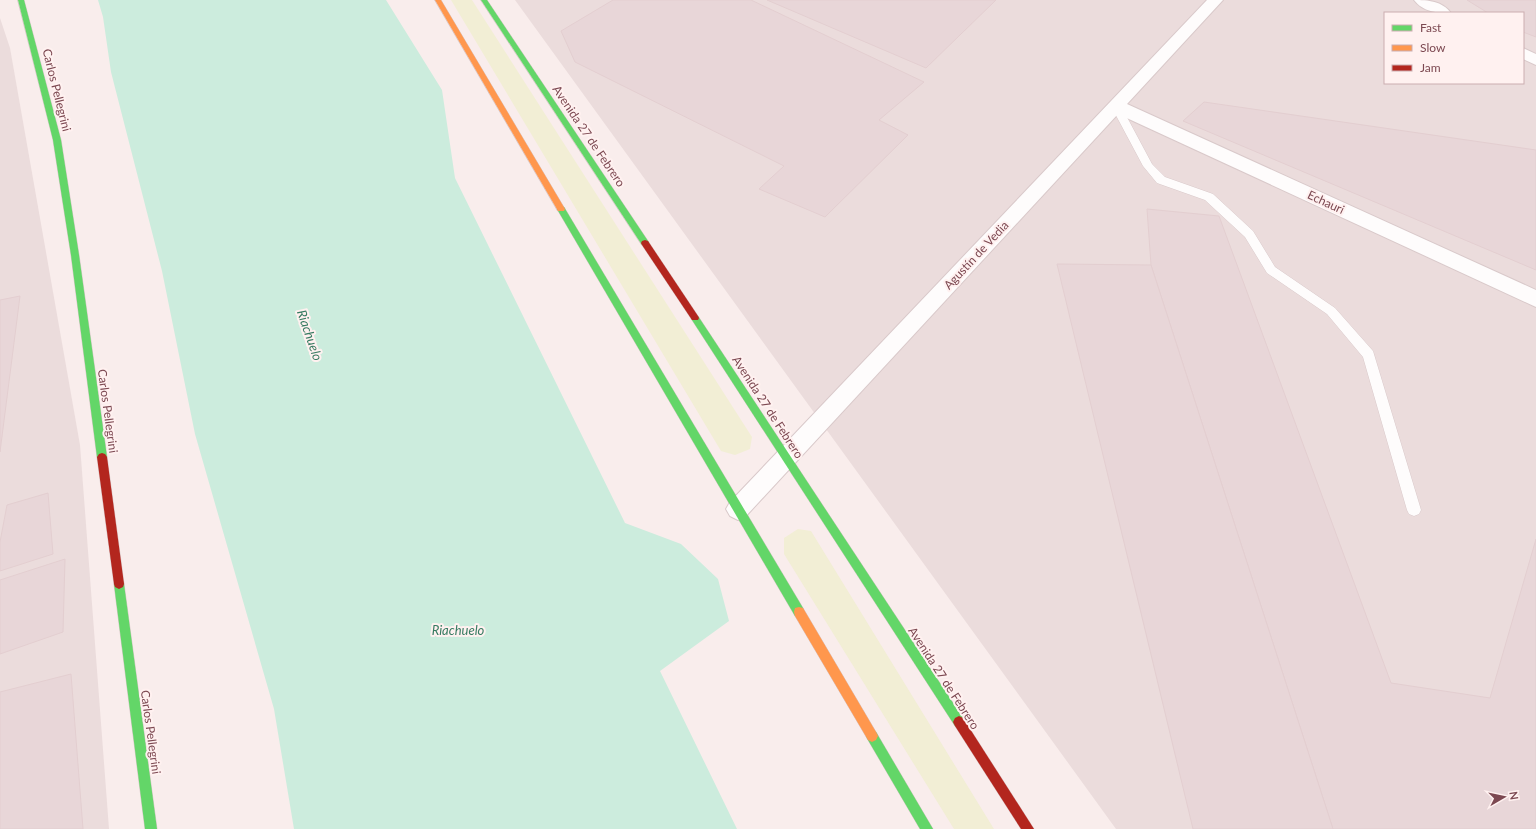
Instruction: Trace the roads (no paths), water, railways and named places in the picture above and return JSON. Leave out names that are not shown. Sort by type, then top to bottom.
[{"type":"main road","name":"Carlos Pellegrini","points":[[21,0],[57,140],[75,255],[151,829]]},
{"type":"main road","points":[[438,0],[927,829]]},
{"type":"main road","name":"Avenida 27 de Febrero","points":[[484,0],[787,457],[1028,829]]},
{"type":"street","name":"Agustín de Vedia","points":[[738,509],[1215,0]]},
{"type":"street","points":[[1422,0],[1442,12]]},
{"type":"street","points":[[1524,54],[1536,60]]},
{"type":"street","name":"Echauri","points":[[1116,106],[1536,299]]},
{"type":"lane","points":[[1116,106],[1148,166],[1161,180],[1210,196],[1249,234],[1271,270],[1331,311],[1368,355],[1414,510]]},
{"type":"water","name":"Riachuelo","points":[[98,0],[386,0],[442,90],[455,178],[625,523],[681,544],[718,579],[729,621],[660,671],[737,829],[294,829],[274,709],[195,434],[162,271],[111,72],[103,17]]}]
